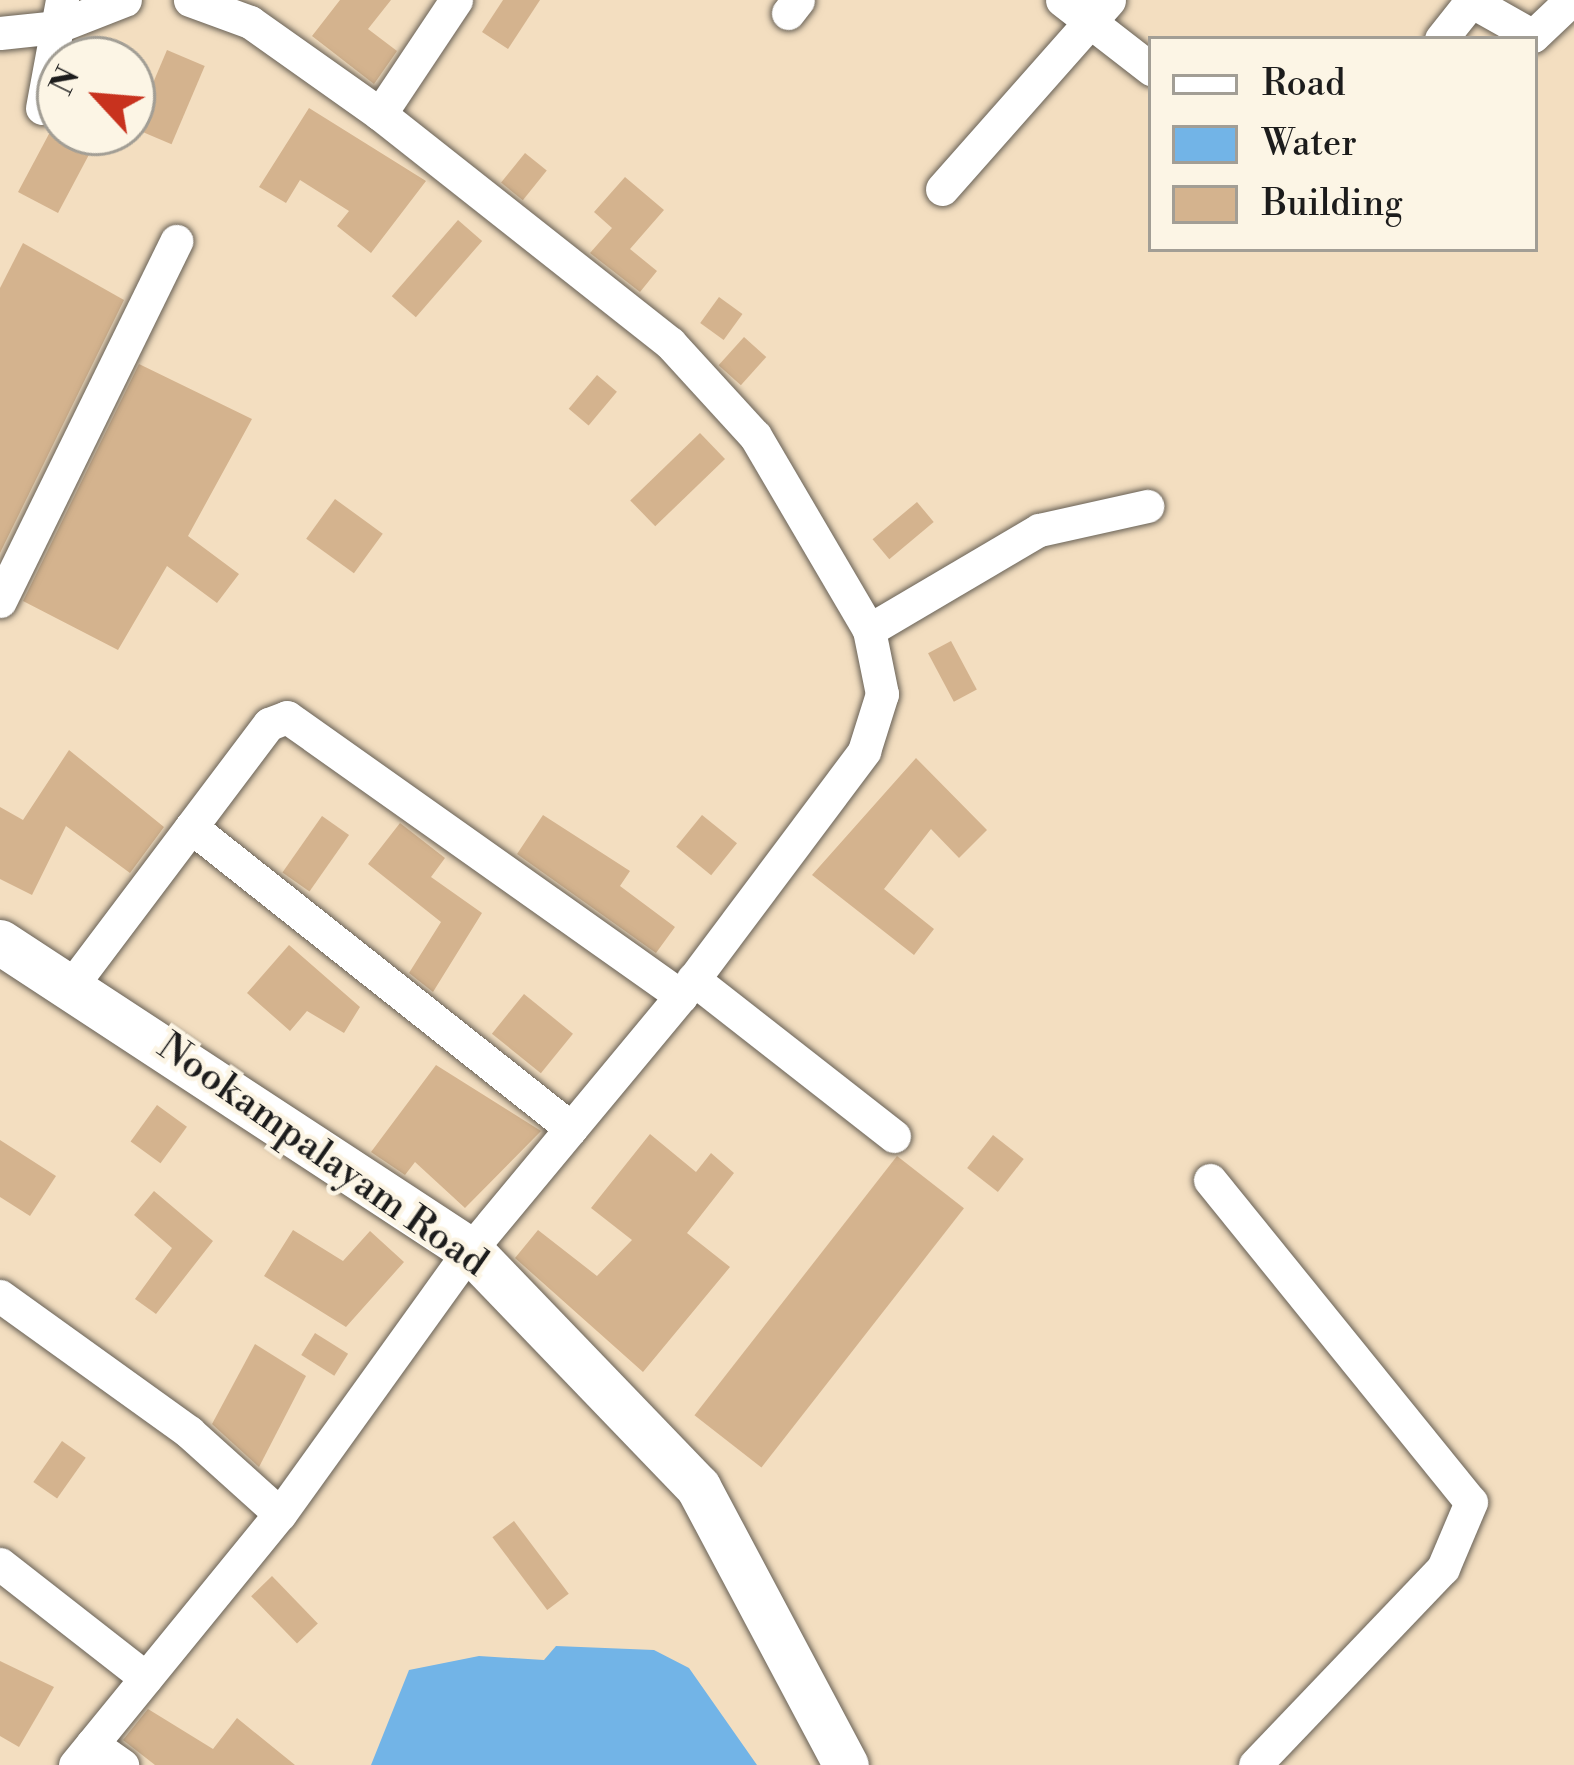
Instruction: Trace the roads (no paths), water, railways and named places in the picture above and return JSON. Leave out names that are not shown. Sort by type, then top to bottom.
[{"type":"street","points":[[0,33],[125,0]]},
{"type":"street","points":[[122,1765],[84,1754],[280,1514],[470,1250],[687,988],[864,751],[882,694],[869,630],[755,436],[670,343],[380,114],[250,22],[190,0]]},
{"type":"street","points":[[380,114],[456,0]]},
{"type":"street","points":[[1062,0],[1100,11],[1148,66]]},
{"type":"street","points":[[1443,36],[1472,1],[1533,36],[1571,0]]},
{"type":"street","points":[[942,189],[1100,11]]},
{"type":"street","points":[[0,602],[176,241]]},
{"type":"street","points":[[869,630],[1040,530],[1147,506]]},
{"type":"street","points":[[72,985],[269,724],[287,717],[687,988],[895,1136]]},
{"type":"street","points":[[191,827],[571,1128]]},
{"type":"street","name":"Nookampalayam Road","points":[[0,942],[470,1250],[698,1486],[846,1765]]},
{"type":"street","points":[[1210,1180],[1471,1502],[1443,1568],[1255,1765]]},
{"type":"street","points":[[0,1296],[189,1432],[280,1514]]},
{"type":"street","points":[[0,1564],[146,1678]]},
{"type":"water","points":[[556,1646],[654,1650],[689,1668],[757,1765],[371,1765],[409,1670],[479,1656],[544,1660]]}]
